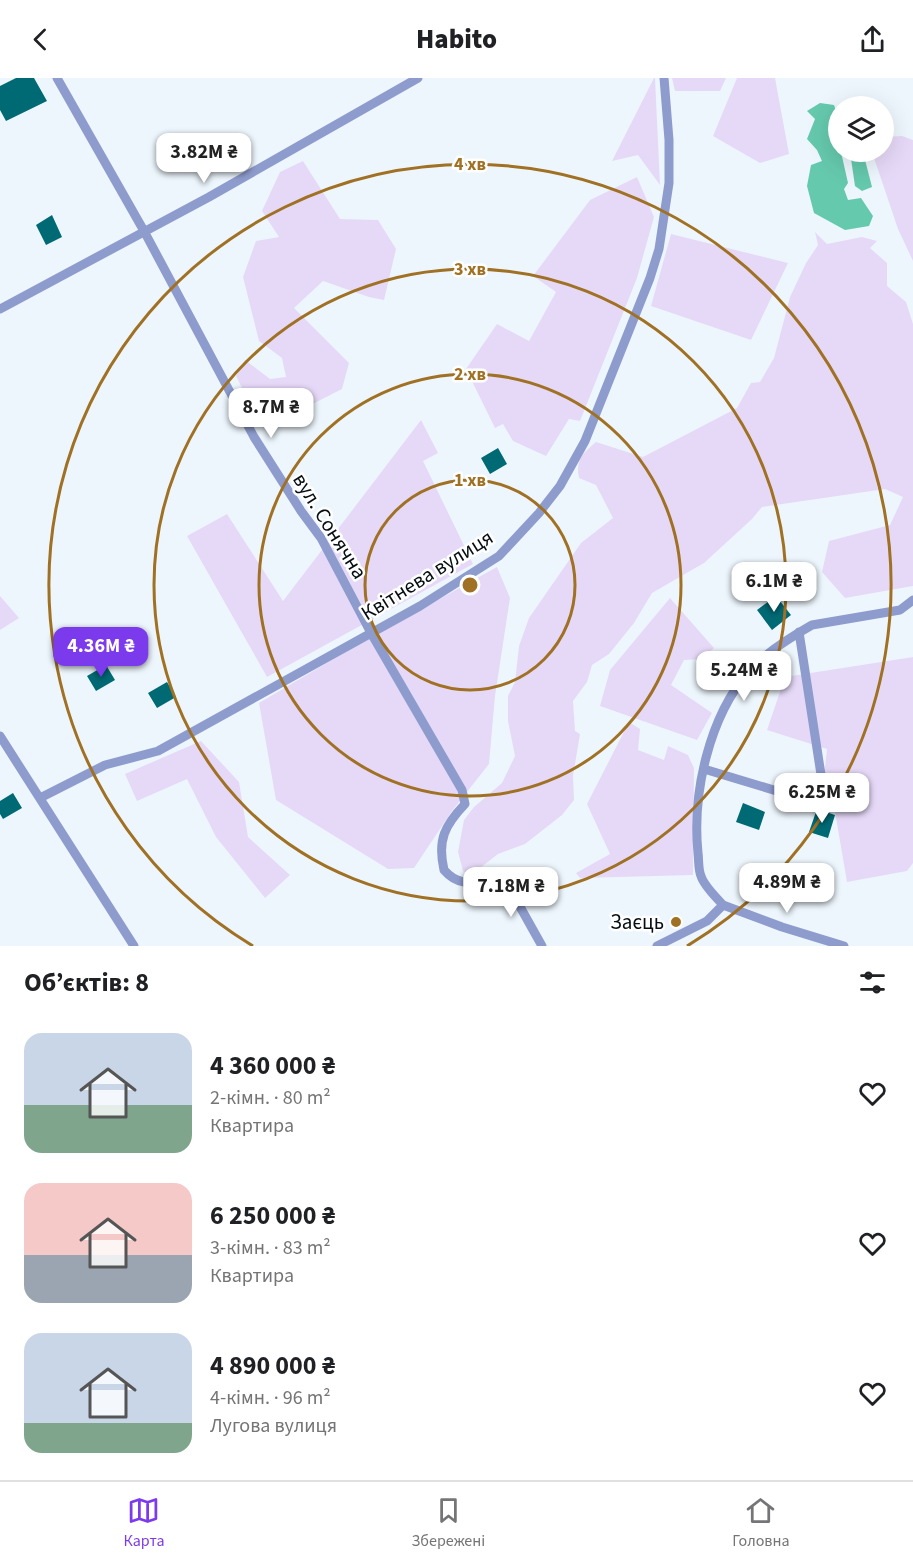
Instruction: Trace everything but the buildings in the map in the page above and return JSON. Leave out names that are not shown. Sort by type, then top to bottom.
[{"type":"street","name":"вул. Сонячна","points":[[57,78],[144,231],[254,437],[321,538],[371,633],[462,790],[465,804],[451,819],[445,830],[441,848],[444,870],[455,880],[465,882],[504,878],[542,946]]},
{"type":"street","points":[[0,309],[418,78]]},
{"type":"street","name":"Квітнева вулиця","points":[[40,798],[105,765],[158,751],[420,606],[499,556],[546,505],[573,465],[585,441],[646,289],[659,249],[669,183],[669,140],[663,78]]},
{"type":"street","points":[[843,946],[723,905],[701,877],[696,828],[698,796],[704,769],[722,716],[736,689],[750,670],[812,625],[900,610],[913,600]]},
{"type":"street","points":[[704,769],[810,801],[819,792],[822,781],[800,632]]},
{"type":"street","points":[[0,736],[134,946]]},
{"type":"street","points":[[657,946],[707,921],[723,905]]},
{"type":"shaded area","points":[[654,78],[660,185],[638,155],[612,161]]},
{"type":"shaded area","points":[[672,78],[726,78],[720,91],[675,91]]},
{"type":"shaded area","points":[[737,78],[775,78],[789,154],[760,163],[713,136]]},
{"type":"shaded area","points":[[820,103],[828,104],[828,162],[843,162],[848,183],[844,189],[848,200],[861,198],[873,216],[869,226],[845,230],[814,213],[807,186],[811,165],[822,161],[817,150],[807,139],[815,119],[807,111]]},
{"type":"shaded area","points":[[894,136],[902,136],[913,140],[913,261],[898,229],[875,162],[894,162]]},
{"type":"shaded area","points":[[303,161],[340,219],[378,220],[396,249],[384,300],[323,281],[294,308],[349,363],[342,389],[289,416],[259,421],[236,376],[245,360],[270,379],[286,377],[282,358],[259,341],[243,277],[256,241],[279,237],[262,211],[280,172]]},
{"type":"shaded area","points":[[851,162],[866,162],[872,187],[862,191],[855,186]]},
{"type":"shaded area","points":[[637,177],[654,217],[637,278],[580,421],[569,419],[546,456],[513,441],[503,424],[495,428],[466,369],[497,324],[529,341],[556,292],[533,276],[590,200]]},
{"type":"shaded area","points":[[815,232],[827,244],[862,237],[877,241],[870,248],[887,263],[887,286],[906,302],[913,324],[913,586],[845,598],[822,572],[829,541],[890,525],[903,497],[885,489],[762,507],[704,563],[652,593],[634,623],[609,654],[592,665],[587,682],[573,701],[575,731],[580,734],[573,776],[574,800],[562,815],[525,844],[498,854],[471,875],[463,871],[458,852],[464,820],[474,807],[502,783],[515,756],[508,721],[508,696],[515,682],[519,646],[529,618],[581,543],[613,518],[596,485],[579,478],[578,466],[581,457],[596,442],[643,457],[737,408],[751,383],[760,382],[774,358],[790,297],[806,263],[818,245]]},
{"type":"shaded area","points":[[671,234],[788,263],[751,340],[651,306]]},
{"type":"shaded area","points":[[421,420],[438,453],[423,461],[473,564],[267,677],[187,536],[227,514],[283,601]]},
{"type":"shaded area","points":[[497,567],[510,598],[495,696],[489,764],[452,811],[414,868],[388,869],[276,800],[259,703]]},
{"type":"shaded area","points":[[0,596],[19,618],[0,630]]},
{"type":"shaded area","points":[[670,598],[714,648],[702,659],[684,660],[671,685],[712,713],[697,740],[600,706],[610,670]]},
{"type":"shaded area","points":[[913,657],[913,863],[907,871],[847,882],[834,806],[821,805],[827,749],[767,730],[785,677]]},
{"type":"shaded area","points":[[629,722],[640,729],[638,750],[664,760],[668,746],[688,755],[694,768],[693,875],[580,878],[576,873],[610,854],[587,804]]},
{"type":"shaded area","points":[[201,741],[239,782],[248,837],[290,875],[265,898],[216,837],[187,779],[137,801],[125,774]]},
{"type":"place","name":"Заєць","points":[[676,922]]}]
